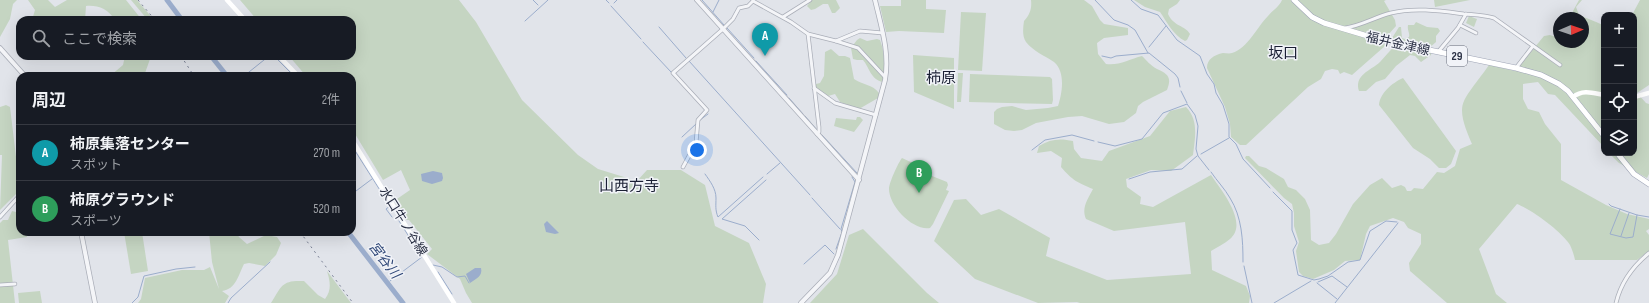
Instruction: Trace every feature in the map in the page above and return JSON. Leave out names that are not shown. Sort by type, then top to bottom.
[{"type":"main road","points":[[228,0],[242,16]]},
{"type":"main road","name":"福井金津線","points":[[1294,0],[1316,20],[1341,28],[1381,40],[1516,68],[1541,75],[1559,84],[1574,97],[1601,132]]},
{"type":"main road","points":[[283,60],[294,72]]},
{"type":"main road","points":[[1574,97],[1578,93],[1584,92],[1601,95]]},
{"type":"main road","points":[[1637,96],[1649,93]]},
{"type":"main road","name":"水口牛ノ谷線","points":[[356,146],[454,303]]},
{"type":"main road","points":[[1619,156],[1631,170],[1646,180],[1649,184]]},
{"type":"street","points":[[697,0],[859,180]]},
{"type":"street","points":[[782,17],[810,0]]},
{"type":"street","points":[[801,303],[830,273],[838,255],[886,77],[886,56],[883,33],[875,0]]},
{"type":"street","points":[[683,167],[696,143],[698,120],[707,110],[673,72],[723,29],[733,19],[739,8],[748,6],[753,1],[791,22],[808,34],[858,48],[886,77]]},
{"type":"street","points":[[1341,28],[1365,23],[1390,13],[1398,12],[1438,10],[1485,15],[1494,18],[1560,65]]},
{"type":"street","points":[[1438,52],[1460,25],[1466,14]]},
{"type":"street","points":[[1460,25],[1476,33]]},
{"type":"street","points":[[836,41],[860,31],[883,33]]},
{"type":"street","points":[[808,34],[819,129],[817,134]]},
{"type":"street","points":[[1516,68],[1533,46]]},
{"type":"street","points":[[0,48],[21,72]]},
{"type":"street","points":[[814,88],[835,103],[876,115]]},
{"type":"street","points":[[0,217],[16,200]]},
{"type":"street","points":[[82,236],[95,303]]},
{"type":"street","points":[[1616,303],[1623,282],[1635,266],[1649,253]]},
{"type":"street","points":[[0,285],[15,284]]},
{"type":"green space","points":[[0,0],[17,0],[13,4],[10,19],[0,37]]},
{"type":"green space","points":[[28,0],[48,0],[55,7],[67,0],[126,0],[139,16],[112,16],[102,8],[90,6],[86,6],[85,16],[33,16],[35,10]]},
{"type":"green space","points":[[131,0],[137,0],[151,16],[144,16]]},
{"type":"green space","points":[[240,0],[459,0],[476,22],[522,100],[578,155],[598,169],[637,181],[647,170],[681,170],[705,185],[715,226],[749,243],[766,284],[763,303],[472,303],[460,279],[427,254],[432,249],[409,220],[405,220],[394,201],[410,190],[401,170],[383,180],[356,136],[356,72],[303,72],[292,60],[356,60],[356,16],[254,16]]},
{"type":"green space","points":[[812,0],[836,0],[840,8],[835,13],[832,13],[828,4],[823,4],[811,10],[807,6]]},
{"type":"green space","points":[[901,0],[926,0],[926,9],[946,10],[944,33],[899,31],[886,32],[880,6],[901,6]]},
{"type":"green space","points":[[1031,0],[1084,0],[1092,6],[1104,24],[1128,28],[1128,35],[1104,38],[1097,43],[1098,54],[1106,64],[1120,63],[1142,56],[1153,66],[1168,76],[1169,82],[1167,90],[1143,102],[1138,106],[1136,113],[1124,122],[1109,124],[1082,116],[1068,117],[1036,123],[1022,130],[1014,131],[1005,130],[994,124],[994,112],[1002,107],[1012,106],[1026,110],[1058,106],[1061,95],[1062,77],[1058,66],[1032,48],[1026,42],[1024,37],[1024,21],[1030,11]]},
{"type":"green space","points":[[1134,0],[1180,0],[1169,9],[1168,14],[1176,24],[1188,31],[1190,34],[1187,40],[1185,41],[1177,35],[1160,12],[1145,7]]},
{"type":"green space","points":[[1282,0],[1386,0],[1384,1],[1395,20],[1396,26],[1387,36],[1385,46],[1352,75],[1344,72],[1340,74],[1338,70],[1332,69],[1325,71],[1321,79],[1308,87],[1246,145],[1240,145],[1231,137],[1230,124],[1225,107],[1207,65],[1214,56],[1223,53],[1232,53],[1243,47]]},
{"type":"green space","points":[[1434,0],[1470,0],[1435,7]]},
{"type":"green space","points":[[1579,0],[1582,0],[1576,7],[1578,12],[1573,11]]},
{"type":"green space","points":[[1640,0],[1649,0],[1649,85],[1637,93],[1637,12],[1634,12]]},
{"type":"green space","points":[[961,12],[986,13],[982,71],[958,70]]},
{"type":"green space","points":[[1469,16],[1477,19],[1474,27],[1466,23]]},
{"type":"green space","points":[[1589,19],[1601,24],[1601,144],[1555,95],[1548,94],[1538,82],[1523,84],[1523,99],[1528,109],[1539,112],[1545,124],[1561,144],[1561,180],[1606,205],[1627,214],[1649,219],[1649,229],[1646,231],[1649,235],[1649,251],[1637,260],[1575,260],[1570,245],[1566,239],[1538,216],[1517,204],[1479,249],[1496,294],[1507,303],[1447,303],[1410,271],[1409,263],[1421,244],[1421,234],[1408,228],[1404,222],[1393,218],[1370,226],[1366,234],[1360,260],[1345,261],[1334,270],[1313,279],[1303,276],[1299,272],[1296,251],[1299,242],[1294,226],[1292,204],[1284,198],[1245,158],[1246,156],[1249,156],[1259,166],[1266,168],[1284,179],[1288,187],[1296,190],[1305,199],[1310,210],[1311,240],[1319,245],[1329,243],[1336,234],[1353,204],[1370,185],[1382,178],[1392,188],[1401,185],[1405,187],[1407,191],[1411,191],[1414,188],[1423,189],[1437,172],[1444,173],[1455,166],[1460,149],[1472,144],[1463,117],[1462,106],[1472,88],[1489,65],[1515,71],[1544,36],[1553,36],[1553,48],[1589,48]]},
{"type":"green space","points":[[1416,22],[1427,27],[1438,28],[1440,31],[1436,36],[1436,42],[1429,48],[1394,41],[1392,38],[1399,27],[1401,27],[1402,38],[1405,39],[1409,37],[1408,25],[1414,25]]},
{"type":"green space","points":[[860,38],[867,41],[877,39],[880,40],[884,61],[883,82],[879,81],[873,76],[863,60],[853,59],[851,48]]},
{"type":"green space","points":[[1395,46],[1406,49],[1410,53],[1412,53],[1412,50],[1431,53],[1431,55],[1421,62],[1415,56],[1410,55],[1396,66],[1385,79],[1376,82],[1366,91],[1359,91],[1358,86],[1361,77],[1380,62]]},
{"type":"green space","points":[[831,49],[839,56],[850,58],[854,79],[876,90],[879,93],[878,98],[859,109],[840,102],[835,94],[828,96],[816,88],[816,84],[820,83],[824,76],[825,52]]},
{"type":"green space","points":[[913,55],[954,58],[954,109],[914,92]]},
{"type":"green space","points":[[124,60],[150,60],[145,72],[115,72],[123,65]]},
{"type":"green space","points":[[958,73],[963,73],[961,102],[957,102]]},
{"type":"green space","points":[[970,74],[1050,77],[1052,79],[1052,104],[969,102]]},
{"type":"green space","points":[[1403,78],[1456,151],[1451,164],[1446,168],[1439,168],[1430,159],[1413,148],[1379,105],[1382,96],[1387,89]]},
{"type":"green space","points":[[1637,93],[1646,103],[1649,104],[1649,174],[1647,178],[1619,163],[1612,156],[1637,156]]},
{"type":"green space","points":[[6,105],[10,107],[16,157],[16,194],[0,210],[2,155],[0,155],[0,107]]},
{"type":"green space","points":[[1186,107],[1193,118],[1194,123],[1195,136],[1193,155],[1171,171],[1151,170],[1126,179],[1127,187],[1141,197],[1140,204],[1153,207],[1211,175],[1231,207],[1235,216],[1236,224],[1235,232],[1230,239],[1211,251],[1212,270],[1246,286],[1250,296],[1249,303],[1038,303],[975,279],[934,241],[954,200],[966,199],[981,215],[999,209],[1050,238],[1046,256],[1107,280],[1191,274],[1185,222],[1114,231],[1086,219],[1084,211],[1087,200],[1093,189],[1079,183],[1061,167],[1062,158],[1051,151],[1037,153],[1039,146],[1047,142],[1059,139],[1068,140],[1073,141],[1074,149],[1081,158],[1102,161],[1109,151],[1150,136],[1170,111]]},
{"type":"green space","points":[[857,117],[860,117],[863,120],[854,132],[834,126],[836,118],[856,120]]},
{"type":"green space","points":[[902,158],[928,170],[927,174],[947,182],[948,185],[946,190],[949,191],[930,228],[916,226],[903,216],[897,210],[890,196],[890,182]]},
{"type":"green space","points":[[12,211],[16,212],[16,236],[27,237],[8,240],[15,303],[0,303],[0,223],[3,220],[8,220]]},
{"type":"green space","points":[[863,229],[927,293],[939,303],[810,303],[837,274],[849,235]]},
{"type":"green space","points":[[125,236],[143,236],[148,271],[131,274]]},
{"type":"green space","points":[[209,236],[238,236],[247,244],[264,236],[272,236],[277,237],[281,243],[276,255],[265,266],[249,263],[244,264],[234,285],[227,290],[222,291],[229,296],[225,303],[138,303],[141,299],[145,278],[182,270],[204,270],[210,267],[219,289],[212,262]]},
{"type":"green space","points":[[327,271],[351,303],[271,303],[280,288],[291,281],[304,281],[318,295],[325,299],[329,292],[330,285]]},
{"type":"green space","points":[[40,291],[42,303],[19,303],[18,293]]},
{"type":"water","points":[[433,171],[442,173],[442,181],[432,184],[422,181],[421,174]]},
{"type":"water","points":[[547,221],[559,233],[555,234],[546,232],[544,224]]},
{"type":"water","points":[[475,268],[481,268],[481,273],[470,283],[466,274]]},
{"type":"waterway","name":"宮谷川","points":[[167,0],[179,16]]},
{"type":"waterway","points":[[533,0],[538,5]]},
{"type":"waterway","points":[[525,21],[548,0]]},
{"type":"waterway","points":[[606,0],[609,3]]},
{"type":"waterway","points":[[614,3],[617,0]]},
{"type":"waterway","points":[[702,0],[724,25]]},
{"type":"waterway","points":[[713,12],[719,0]]},
{"type":"waterway","points":[[1095,0],[1114,20],[1128,25],[1135,30],[1148,53]]},
{"type":"waterway","points":[[1131,0],[1141,9],[1158,15],[1177,40],[1200,56],[1207,74],[1214,84],[1216,93],[1223,105],[1229,124],[1229,137],[1236,144],[1243,159],[1270,188]]},
{"type":"waterway","points":[[611,6],[641,39]]},
{"type":"waterway","points":[[1149,47],[1166,26]]},
{"type":"waterway","points":[[659,27],[686,58]]},
{"type":"waterway","points":[[727,28],[754,58]]},
{"type":"waterway","points":[[643,42],[671,72]]},
{"type":"waterway","points":[[1102,56],[1111,58],[1116,56],[1149,53],[1175,74],[1178,78],[1180,87]]},
{"type":"waterway","name":"宮谷川","points":[[214,60],[224,72]]},
{"type":"waterway","points":[[249,72],[264,60]]},
{"type":"waterway","points":[[278,60],[290,72]]},
{"type":"waterway","points":[[689,61],[810,195]]},
{"type":"waterway","points":[[756,61],[787,95]]},
{"type":"waterway","points":[[1181,91],[1187,103]]},
{"type":"waterway","points":[[789,98],[803,114]]},
{"type":"waterway","points":[[1098,142],[1115,146],[1142,139],[1163,113],[1187,104],[1195,115],[1198,126],[1196,149],[1198,156],[1209,170]]},
{"type":"waterway","points":[[700,120],[708,114]]},
{"type":"waterway","points":[[805,116],[817,130]]},
{"type":"waterway","points":[[682,137],[696,124]]},
{"type":"waterway","points":[[822,135],[857,173]]},
{"type":"waterway","points":[[1032,150],[1045,140],[1072,135],[1094,141]]},
{"type":"waterway","points":[[1201,154],[1229,138]]},
{"type":"waterway","points":[[356,152],[390,206],[386,209],[392,217]]},
{"type":"waterway","points":[[1129,179],[1150,172],[1182,169],[1197,156]]},
{"type":"waterway","points":[[767,174],[780,163]]},
{"type":"waterway","points":[[1211,172],[1228,195],[1237,213],[1242,237],[1243,262]]},
{"type":"waterway","points":[[705,174],[715,191],[718,217],[763,177]]},
{"type":"waterway","points":[[836,249],[855,182],[852,177]]},
{"type":"waterway","points":[[356,191],[372,179]]},
{"type":"waterway","points":[[759,240],[745,226],[722,219],[766,180]]},
{"type":"waterway","points":[[1273,192],[1292,211],[1292,230],[1297,243],[1293,250],[1298,275],[1314,280],[1328,276],[1348,262],[1360,260],[1370,231],[1386,221],[1397,222]]},
{"type":"waterway","points":[[812,198],[840,229]]},
{"type":"waterway","points":[[1609,204],[1637,215],[1649,217]]},
{"type":"waterway","points":[[1620,209],[1610,234],[1626,238],[1633,237],[1637,215]]},
{"type":"waterway","points":[[1621,236],[1629,213]]},
{"type":"waterway","points":[[390,281],[422,257],[399,221]]},
{"type":"waterway","points":[[1335,303],[1398,223]]},
{"type":"waterway","name":"宮谷川","points":[[351,236],[403,303]]},
{"type":"waterway","points":[[804,264],[825,245],[834,254]]},
{"type":"waterway","points":[[228,303],[231,298],[270,262]]},
{"type":"waterway","points":[[433,265],[442,267],[457,277],[465,276],[469,283]]},
{"type":"waterway","points":[[1244,266],[1252,303]]},
{"type":"waterway","points":[[132,303],[138,297],[144,276],[176,269],[195,267]]},
{"type":"waterway","points":[[438,272],[452,294]]},
{"type":"waterway","points":[[1318,282],[1332,276],[1347,287]]},
{"type":"waterway","points":[[1274,303],[1311,281]]},
{"type":"waterway","points":[[1317,283],[1337,299]]},
{"type":"railway","points":[[138,0],[152,16]]},
{"type":"railway","points":[[184,60],[191,72]]},
{"type":"railway","points":[[303,236],[353,303]]},
{"type":"place","name":"柿原集落センター","points":[[765,56]]},
{"type":"place","name":"柿原グラウンド","points":[[919,193]]},
{"type":"district","name":"坂口","points":[[1283,53]]},
{"type":"district","name":"柿原","points":[[941,78]]},
{"type":"district","name":"山西方寺","points":[[629,186]]}]
